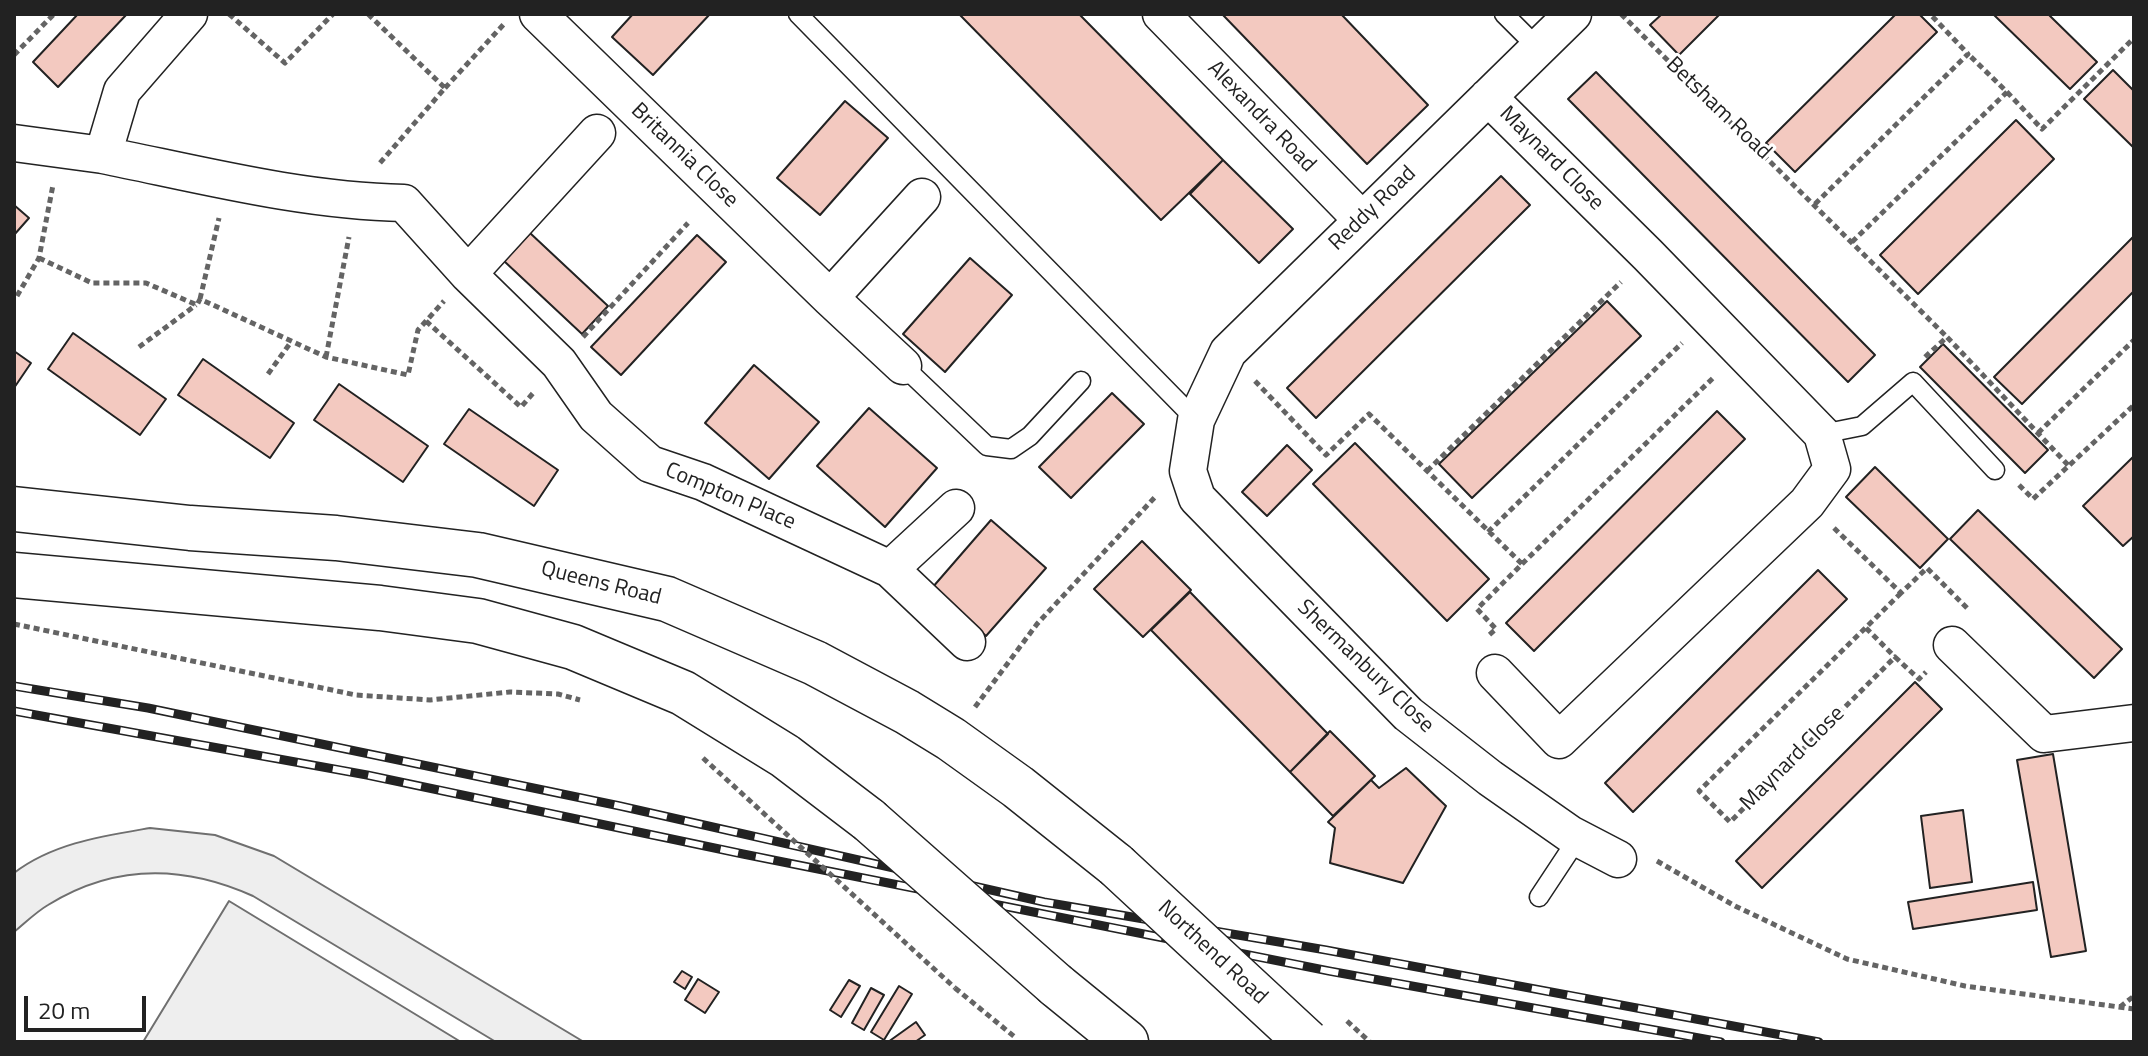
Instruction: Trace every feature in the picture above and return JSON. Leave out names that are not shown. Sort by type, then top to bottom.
[{"type":"main road","name":"Queens Road","points":[[14,509],[190,528],[336,538],[478,555],[667,599],[815,663],[951,739],[1018,787],[1116,865]]},
{"type":"main road","points":[[14,575],[478,621],[573,647],[683,693],[785,756],[869,820],[1056,985],[1126,1042]]},
{"type":"main road","name":"Northend Road","points":[[1116,865],[1307,1042]]},
{"type":"street","points":[[103,155],[122,91],[189,14]]},
{"type":"street","name":"Alexandra Road","points":[[1161,14],[1362,220]]},
{"type":"street","name":"Reddy Road","points":[[1196,420],[1228,352],[1573,14]]},
{"type":"street","name":"Britannia Close","points":[[522,18],[903,366]]},
{"type":"street","name":"Maynard Close","points":[[1488,97],[1648,255],[1822,434]]},
{"type":"street","points":[[468,274],[597,133]]},
{"type":"street","name":"Compton Place","points":[[14,143],[103,155],[228,181],[356,202],[404,203],[468,274],[559,363],[596,416],[650,464],[703,482],[890,569],[967,642]]},
{"type":"street","points":[[830,298],[922,197]]},
{"type":"street","points":[[1188,471],[1196,420]]},
{"type":"street","points":[[1495,673],[1559,740],[1807,503],[1832,469],[1822,434]]},
{"type":"street","name":"Shermanbury Close","points":[[1188,471],[1197,498],[1408,714],[1490,778],[1578,838],[1618,859]]},
{"type":"street","points":[[890,569],[956,508]]},
{"type":"street","points":[[1952,645],[2044,734],[2134,723]]},
{"type":"lane","points":[[798,14],[1196,420]]},
{"type":"lane","points":[[1504,14],[1538,48]]},
{"type":"lane","points":[[903,366],[987,446],[1011,449],[1030,436],[1081,381]]},
{"type":"lane","points":[[1822,434],[1862,426],[1913,382],[1995,470]]},
{"type":"lane","points":[[1539,897],[1578,838]]},
{"type":"path","points":[[14,55],[54,14]]},
{"type":"path","points":[[228,14],[285,63],[333,14]]},
{"type":"path","points":[[368,14],[445,88]]},
{"type":"path","name":"Betsham Road","points":[[1621,14],[1947,337],[2068,465]]},
{"type":"path","points":[[1930,14],[2042,129],[2134,38]]},
{"type":"path","points":[[326,357],[356,202],[370,175],[445,88],[522,18]]},
{"type":"path","points":[[1815,204],[1968,54]]},
{"type":"path","points":[[1852,242],[2007,92]]},
{"type":"path","points":[[17,296],[39,258],[61,149]]},
{"type":"path","points":[[139,347],[198,302],[228,181]]},
{"type":"path","points":[[426,321],[521,407],[688,223]]},
{"type":"path","points":[[1427,471],[1648,255]]},
{"type":"path","points":[[39,258],[92,283],[146,283],[326,357],[408,375],[418,330],[468,274]]},
{"type":"path","points":[[1488,532],[1709,317]]},
{"type":"path","points":[[1913,382],[1909,373],[1947,337]]},
{"type":"path","points":[[2038,433],[2134,340]]},
{"type":"path","points":[[268,374],[291,342]]},
{"type":"path","points":[[1228,352],[1326,455],[1369,414],[1522,564]]},
{"type":"path","points":[[1495,673],[1474,649],[1496,629],[1477,609],[1740,352]]},
{"type":"path","points":[[1995,470],[2010,476],[2033,499],[2134,405]]},
{"type":"path","points":[[951,739],[1037,624],[1146,505],[1188,471]]},
{"type":"path","points":[[1807,503],[1901,593]]},
{"type":"path","name":"Maynard Close","points":[[1927,568],[1977,618],[1919,679],[1895,657],[1730,822],[1699,791],[1901,593],[1927,568]]},
{"type":"path","points":[[14,624],[356,695],[430,700],[510,692],[558,694],[586,701]]},
{"type":"path","points":[[1866,628],[1895,657]]},
{"type":"path","points":[[690,751],[703,758],[955,988],[1016,1038]]},
{"type":"path","points":[[1618,859],[1630,846],[1735,906],[1847,959],[1965,986],[2134,1009]]},
{"type":"path","points":[[2120,1007],[2134,996]]},
{"type":"shaded area","points":[[150,828],[215,835],[274,856],[584,1042],[496,1042],[253,896],[201,879],[175,874],[149,874],[98,882],[48,905],[14,932],[14,873],[45,854],[62,848]]},
{"type":"shaded area","points":[[229,901],[461,1042],[143,1042]]},
{"type":"building","points":[[78,14],[127,14],[58,87],[33,62]]},
{"type":"building","points":[[633,14],[710,14],[653,75],[612,37]]},
{"type":"building","points":[[959,14],[1079,14],[1223,160],[1161,220]]},
{"type":"building","points":[[1222,14],[1341,14],[1428,105],[1367,164]]},
{"type":"building","points":[[1662,14],[1720,14],[1679,55],[1650,25]]},
{"type":"building","points":[[1896,14],[1919,14],[1937,32],[1795,172],[1766,143]]},
{"type":"building","points":[[1993,14],[2048,14],[2097,62],[2070,89]]},
{"type":"building","points":[[2113,70],[2134,91],[2134,148],[2084,99]]},
{"type":"building","points":[[1596,72],[1875,355],[1848,382],[1568,99]]},
{"type":"building","points":[[845,101],[888,138],[820,215],[777,178]]},
{"type":"building","points":[[2016,120],[2054,159],[1918,294],[1880,255]]},
{"type":"building","points":[[1223,160],[1293,229],[1259,263],[1190,194]]},
{"type":"building","points":[[1501,176],[1530,205],[1316,418],[1287,388]]},
{"type":"building","points":[[14,205],[29,218],[14,235]]},
{"type":"building","points":[[530,233],[608,306],[582,334],[504,261]]},
{"type":"building","points":[[697,235],[726,262],[621,375],[591,347]]},
{"type":"building","points":[[2134,236],[2134,291],[2022,404],[1994,377]]},
{"type":"building","points":[[970,258],[1012,295],[945,372],[903,334]]},
{"type":"building","points":[[1607,301],[1641,336],[1472,498],[1439,464]]},
{"type":"building","points":[[73,333],[166,399],[140,435],[48,369]]},
{"type":"building","points":[[1943,344],[2048,450],[2025,473],[1920,367]]},
{"type":"building","points":[[14,351],[31,363],[14,388]]},
{"type":"building","points":[[203,359],[294,423],[270,458],[178,395]]},
{"type":"building","points":[[754,365],[819,422],[769,479],[705,423]]},
{"type":"building","points":[[339,384],[428,446],[403,482],[314,420]]},
{"type":"building","points":[[1112,393],[1144,424],[1071,498],[1039,467]]},
{"type":"building","points":[[869,408],[937,468],[885,527],[817,466]]},
{"type":"building","points":[[469,409],[558,470],[534,506],[444,444]]},
{"type":"building","points":[[1717,411],[1745,439],[1534,651],[1506,623]]},
{"type":"building","points":[[1355,443],[1489,579],[1447,621],[1313,484]]},
{"type":"building","points":[[1287,445],[1312,470],[1267,516],[1242,492]]},
{"type":"building","points":[[2134,456],[2134,536],[2123,546],[2083,506]]},
{"type":"building","points":[[1875,467],[1948,539],[1920,568],[1846,497]]},
{"type":"building","points":[[1978,510],[2122,649],[2094,678],[1950,539]]},
{"type":"building","points":[[991,520],[1046,568],[986,636],[932,588]]},
{"type":"building","points":[[1142,541],[1191,590],[1143,637],[1094,589]]},
{"type":"building","points":[[1818,570],[1847,599],[1633,812],[1605,783]]},
{"type":"building","points":[[1190,592],[1328,734],[1290,772],[1151,630]]},
{"type":"building","points":[[1915,682],[1942,709],[1762,888],[1736,861]]},
{"type":"building","points":[[1330,731],[1375,776],[1333,816],[1290,772]]},
{"type":"building","points":[[2053,754],[2086,951],[2051,957],[2017,760]]},
{"type":"building","points":[[1406,768],[1446,806],[1403,883],[1330,863],[1335,828],[1328,822],[1371,780],[1379,788]]},
{"type":"building","points":[[1963,810],[1972,882],[1930,888],[1921,816]]},
{"type":"building","points":[[2033,882],[2037,910],[1913,929],[1908,902]]},
{"type":"building","points":[[682,971],[692,977],[685,989],[674,982]]},
{"type":"building","points":[[698,979],[719,992],[705,1013],[685,1000]]},
{"type":"building","points":[[849,980],[860,986],[841,1017],[830,1010]]},
{"type":"building","points":[[899,986],[912,994],[884,1040],[871,1032]]},
{"type":"building","points":[[871,988],[884,995],[864,1030],[852,1023]]},
{"type":"building","points":[[916,1022],[925,1035],[915,1042],[888,1042]]},
{"type":"railway","points":[[14,686],[148,708],[620,806],[1044,902],[1326,950],[1819,1042]]},
{"type":"railway","points":[[14,711],[367,775],[1329,971],[1721,1042]]}]
